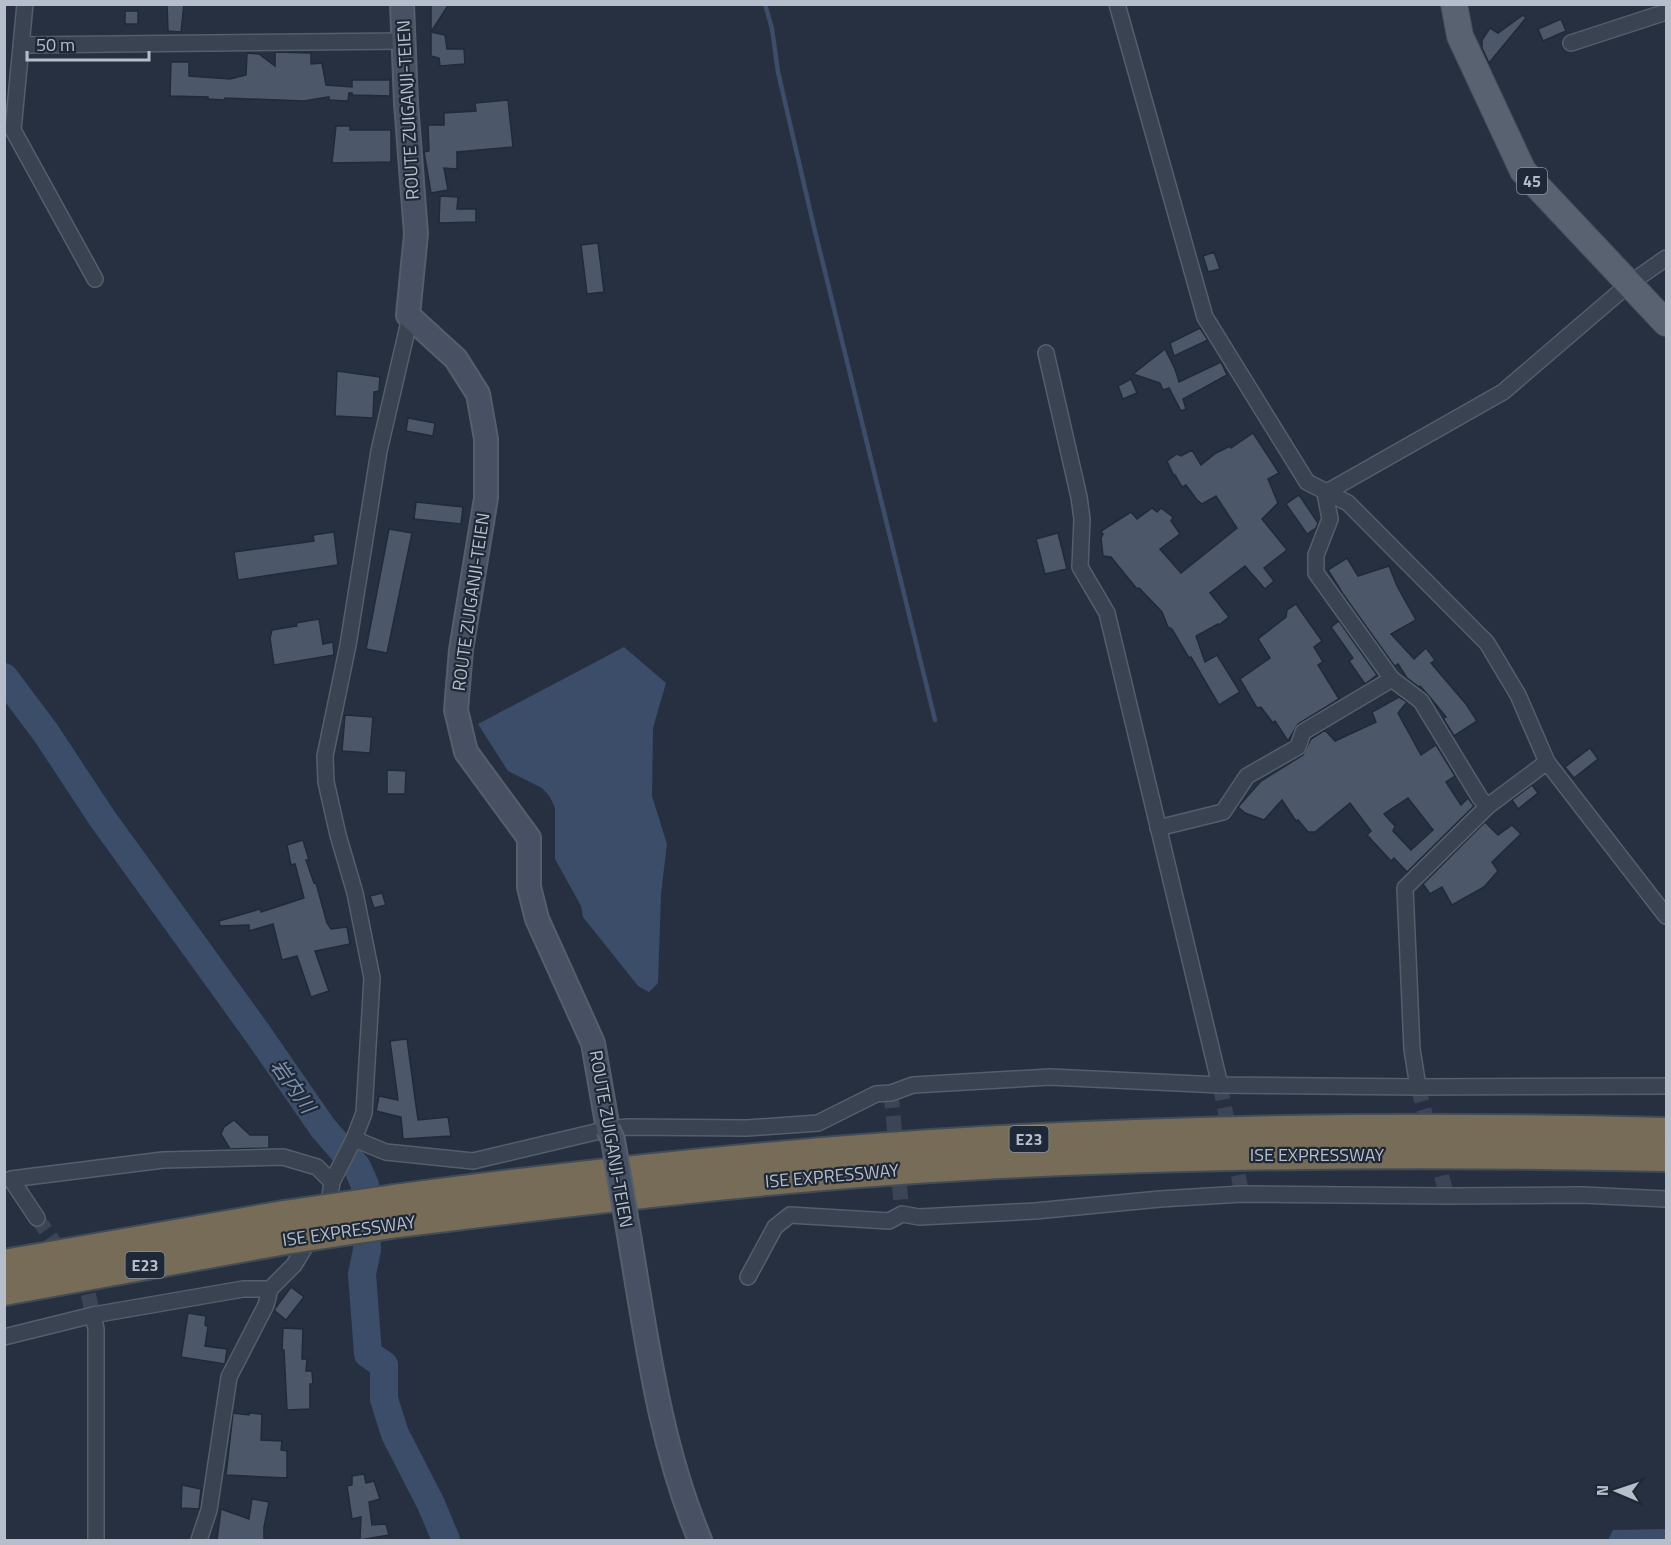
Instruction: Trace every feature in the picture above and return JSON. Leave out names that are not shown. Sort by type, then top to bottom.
[{"type":"highway","name":"ISE EXPRESSWAY","points":[[396,1211],[531,1181],[681,1165],[980,1141],[1305,1130],[1567,1129],[1666,1132]]},
{"type":"highway","name":"ISE EXPRESSWAY","points":[[4,1291],[285,1227],[396,1211],[982,1165],[1305,1154],[1666,1156]]},
{"type":"highway","points":[[4,1248],[132,1225],[169,1234]]},
{"type":"highway","name":"ISE EXPRESSWAY","points":[[4,1264],[169,1234],[285,1227]]},
{"type":"main road","name":"ROUTE ZUIGANJI-TEIEN","points":[[402,4],[402,41],[416,234],[408,315],[456,359],[478,394],[486,439],[486,498],[461,650],[456,710],[466,752],[529,838],[529,887],[537,919],[593,1043],[608,1129],[613,1140],[660,1413],[684,1504],[700,1540]]},
{"type":"main road","name":"45","points":[[1454,4],[1460,36],[1523,171],[1666,322]]},
{"type":"street","points":[[25,4],[14,130],[95,279]]},
{"type":"street","points":[[1117,4],[1205,317],[1306,482],[1348,503],[1487,643],[1518,695],[1547,762],[1666,916]]},
{"type":"street","points":[[1570,42],[1666,12]]},
{"type":"street","points":[[22,45],[402,41]]},
{"type":"street","points":[[1325,493],[1503,392],[1629,284],[1666,258]]},
{"type":"street","points":[[199,1540],[208,1510],[229,1377],[266,1305],[270,1290],[294,1265],[306,1248],[330,1196],[332,1182],[354,1139],[364,1113],[372,978],[355,893],[326,782],[325,756],[348,645],[379,451],[408,326],[408,315]]},
{"type":"street","points":[[1046,353],[1079,497],[1082,519],[1080,567],[1107,613],[1220,1085]]},
{"type":"street","points":[[1325,493],[1330,519],[1316,555],[1316,573],[1392,679],[1421,701],[1480,798],[1488,806]]},
{"type":"street","points":[[1158,828],[1223,812],[1247,776],[1298,747],[1304,732],[1392,679]]},
{"type":"street","points":[[1418,1087],[1412,1049],[1405,888],[1488,806],[1547,762]]},
{"type":"street","points":[[354,1139],[386,1152],[473,1161],[608,1129],[628,1127],[747,1128],[818,1123],[876,1094],[891,1093],[914,1085],[1050,1077],[1220,1085],[1666,1086]]},
{"type":"street","points":[[37,1218],[10,1179],[163,1160],[283,1157],[317,1167],[332,1182]]},
{"type":"street","points":[[748,1277],[775,1227],[790,1215],[889,1221],[902,1214],[919,1217],[1035,1211],[1242,1194],[1582,1195],[1666,1199]]},
{"type":"street","points":[[4,1337],[93,1315],[243,1288],[270,1290]]},
{"type":"street","points":[[93,1315],[96,1329],[96,1540]]},
{"type":"water","points":[[624,647],[666,683],[653,728],[652,796],[667,844],[661,894],[658,983],[649,992],[638,986],[583,917],[581,906],[555,859],[555,808],[550,797],[542,788],[508,771],[478,724]]},
{"type":"water","points":[[1666,1529],[1666,1540],[1608,1540],[1613,1530]]},
{"type":"building","points":[[167,4],[184,4],[181,32],[168,31]]},
{"type":"building","points":[[431,4],[449,4],[431,32]]},
{"type":"building","points":[[125,11],[138,11],[138,24],[125,24]]},
{"type":"building","points":[[1523,15],[1526,18],[1489,63],[1482,48],[1482,40],[1490,28],[1498,33]]},
{"type":"building","points":[[1561,19],[1566,31],[1543,41],[1538,29]]},
{"type":"building","points":[[431,32],[445,35],[447,49],[464,49],[465,64],[440,66],[439,58],[431,56]]},
{"type":"building","points":[[275,52],[311,53],[311,64],[322,63],[326,85],[352,87],[352,80],[390,80],[390,96],[349,93],[348,101],[329,100],[329,97],[304,101],[225,98],[225,100],[170,96],[171,62],[189,62],[189,76],[230,79],[246,75],[247,53],[259,54],[275,66]]},
{"type":"building","points":[[508,100],[513,147],[457,152],[457,169],[444,168],[448,190],[431,193],[424,152],[429,151],[428,125],[444,125],[444,113],[476,111],[475,103]]},
{"type":"building","points":[[336,126],[350,126],[350,130],[391,130],[391,162],[332,163]]},
{"type":"building","points":[[440,196],[458,197],[457,209],[476,209],[476,222],[439,223]]},
{"type":"building","points":[[598,243],[604,292],[587,294],[581,245]]},
{"type":"building","points":[[1214,252],[1220,269],[1208,272],[1203,256]]},
{"type":"building","points":[[1200,328],[1208,340],[1174,356],[1170,343]]},
{"type":"building","points":[[1165,349],[1179,382],[1221,362],[1227,375],[1183,399],[1186,409],[1181,411],[1169,388],[1163,390],[1160,383],[1133,374]]},
{"type":"building","points":[[337,371],[380,377],[379,391],[374,392],[373,418],[335,416]]},
{"type":"building","points":[[1131,379],[1137,393],[1123,399],[1118,386]]},
{"type":"building","points":[[408,418],[435,423],[433,436],[406,431]]},
{"type":"building","points":[[1253,433],[1279,473],[1268,479],[1278,503],[1262,519],[1287,550],[1264,568],[1274,581],[1265,589],[1245,566],[1210,593],[1229,617],[1219,625],[1196,636],[1205,662],[1217,655],[1240,692],[1219,705],[1191,657],[1189,658],[1172,629],[1168,627],[1162,612],[1139,588],[1137,589],[1111,557],[1103,556],[1101,531],[1131,512],[1137,519],[1152,508],[1157,512],[1161,508],[1173,517],[1171,521],[1180,534],[1160,549],[1181,573],[1237,528],[1216,496],[1202,504],[1186,485],[1182,487],[1167,461],[1177,454],[1181,456],[1192,450],[1201,465],[1216,453],[1230,446],[1231,448]]},
{"type":"building","points":[[1299,495],[1318,523],[1316,528],[1307,534],[1286,504]]},
{"type":"building","points":[[416,502],[463,507],[461,524],[414,519]]},
{"type":"building","points":[[389,529],[412,533],[387,653],[366,649]]},
{"type":"building","points":[[334,532],[338,565],[238,580],[234,552],[314,541],[313,535]]},
{"type":"building","points":[[1058,533],[1067,569],[1045,574],[1036,539]]},
{"type":"building","points":[[1347,558],[1358,576],[1389,566],[1416,620],[1391,634],[1414,659],[1426,648],[1435,660],[1431,663],[1466,704],[1477,721],[1454,736],[1443,718],[1446,717],[1429,696],[1420,686],[1407,678],[1398,664],[1396,666],[1393,664],[1328,570]]},
{"type":"building","points":[[1296,604],[1322,641],[1314,647],[1323,662],[1318,665],[1339,699],[1298,724],[1288,741],[1275,721],[1273,723],[1261,707],[1257,708],[1240,679],[1270,658],[1258,639],[1286,617],[1287,610]]},
{"type":"building","points":[[319,619],[323,644],[333,642],[334,655],[274,665],[270,638],[272,630],[297,626],[296,623]]},
{"type":"building","points":[[1339,621],[1377,675],[1365,684],[1349,661],[1353,658],[1331,627]]},
{"type":"building","points":[[1399,697],[1407,702],[1398,713],[1421,755],[1436,745],[1455,776],[1446,782],[1461,805],[1468,798],[1474,806],[1407,872],[1394,858],[1391,861],[1367,835],[1371,831],[1350,803],[1315,832],[1308,832],[1298,820],[1296,821],[1282,800],[1264,820],[1245,813],[1238,807],[1261,781],[1303,755],[1311,739],[1325,730],[1335,741],[1376,722],[1372,712]],"holes":[[[1408,798],[1433,830],[1411,850],[1393,831],[1395,826],[1384,814]]]},
{"type":"building","points":[[345,715],[373,717],[370,753],[342,751]]},
{"type":"building","points":[[1590,748],[1598,759],[1574,778],[1565,767]]},
{"type":"building","points":[[387,770],[406,771],[405,794],[387,794]]},
{"type":"building","points":[[1532,785],[1538,793],[1518,809],[1512,800]]},
{"type":"building","points":[[1485,822],[1498,835],[1512,825],[1521,834],[1492,862],[1498,871],[1484,887],[1452,905],[1442,887],[1430,894],[1423,884]]},
{"type":"building","points":[[303,840],[309,860],[306,860],[314,883],[316,883],[327,923],[331,929],[347,927],[350,944],[315,951],[329,991],[311,997],[297,956],[282,960],[273,924],[249,931],[249,925],[220,926],[219,921],[260,909],[261,912],[304,898],[295,864],[291,865],[287,845]]},
{"type":"building","points":[[382,893],[386,905],[374,908],[370,896]]},
{"type":"building","points":[[407,1039],[418,1120],[448,1117],[451,1136],[403,1139],[401,1117],[376,1111],[379,1096],[398,1100],[390,1041]]},
{"type":"building","points":[[234,1120],[250,1135],[269,1135],[269,1148],[230,1149],[221,1134],[224,1127]]},
{"type":"building","points":[[291,1287],[304,1297],[286,1320],[274,1310]]},
{"type":"building","points":[[188,1313],[206,1316],[205,1325],[208,1327],[205,1346],[227,1349],[225,1364],[181,1357]]},
{"type":"building","points":[[283,1328],[303,1329],[302,1359],[307,1359],[306,1371],[312,1371],[310,1409],[287,1410],[284,1350],[282,1350]]},
{"type":"building","points":[[233,1413],[262,1414],[261,1440],[282,1441],[281,1450],[287,1451],[287,1478],[226,1475]]},
{"type":"building","points":[[364,1474],[366,1483],[374,1481],[380,1499],[369,1502],[372,1525],[386,1524],[389,1535],[360,1540],[361,1517],[352,1519],[347,1486],[352,1485],[352,1476]]},
{"type":"building","points":[[182,1485],[201,1489],[199,1509],[181,1508]]},
{"type":"building","points":[[252,1499],[269,1502],[264,1540],[217,1540],[221,1509],[249,1519]]},
{"type":"waterway","points":[[765,4],[772,29],[778,72],[813,223],[935,720]]},
{"type":"waterway","name":"岩内川","points":[[4,677],[46,733],[102,818],[323,1128],[357,1167],[365,1185],[367,1250],[362,1274],[368,1354],[384,1365],[384,1399],[395,1434],[431,1504],[446,1540]]},
{"type":"tunnel","points":[[1220,1085],[1242,1194]]},
{"type":"tunnel","points":[[1418,1087],[1447,1196]]},
{"type":"tunnel","points":[[891,1093],[902,1214]]},
{"type":"tunnel","points":[[37,1218],[87,1289],[93,1315]]}]
